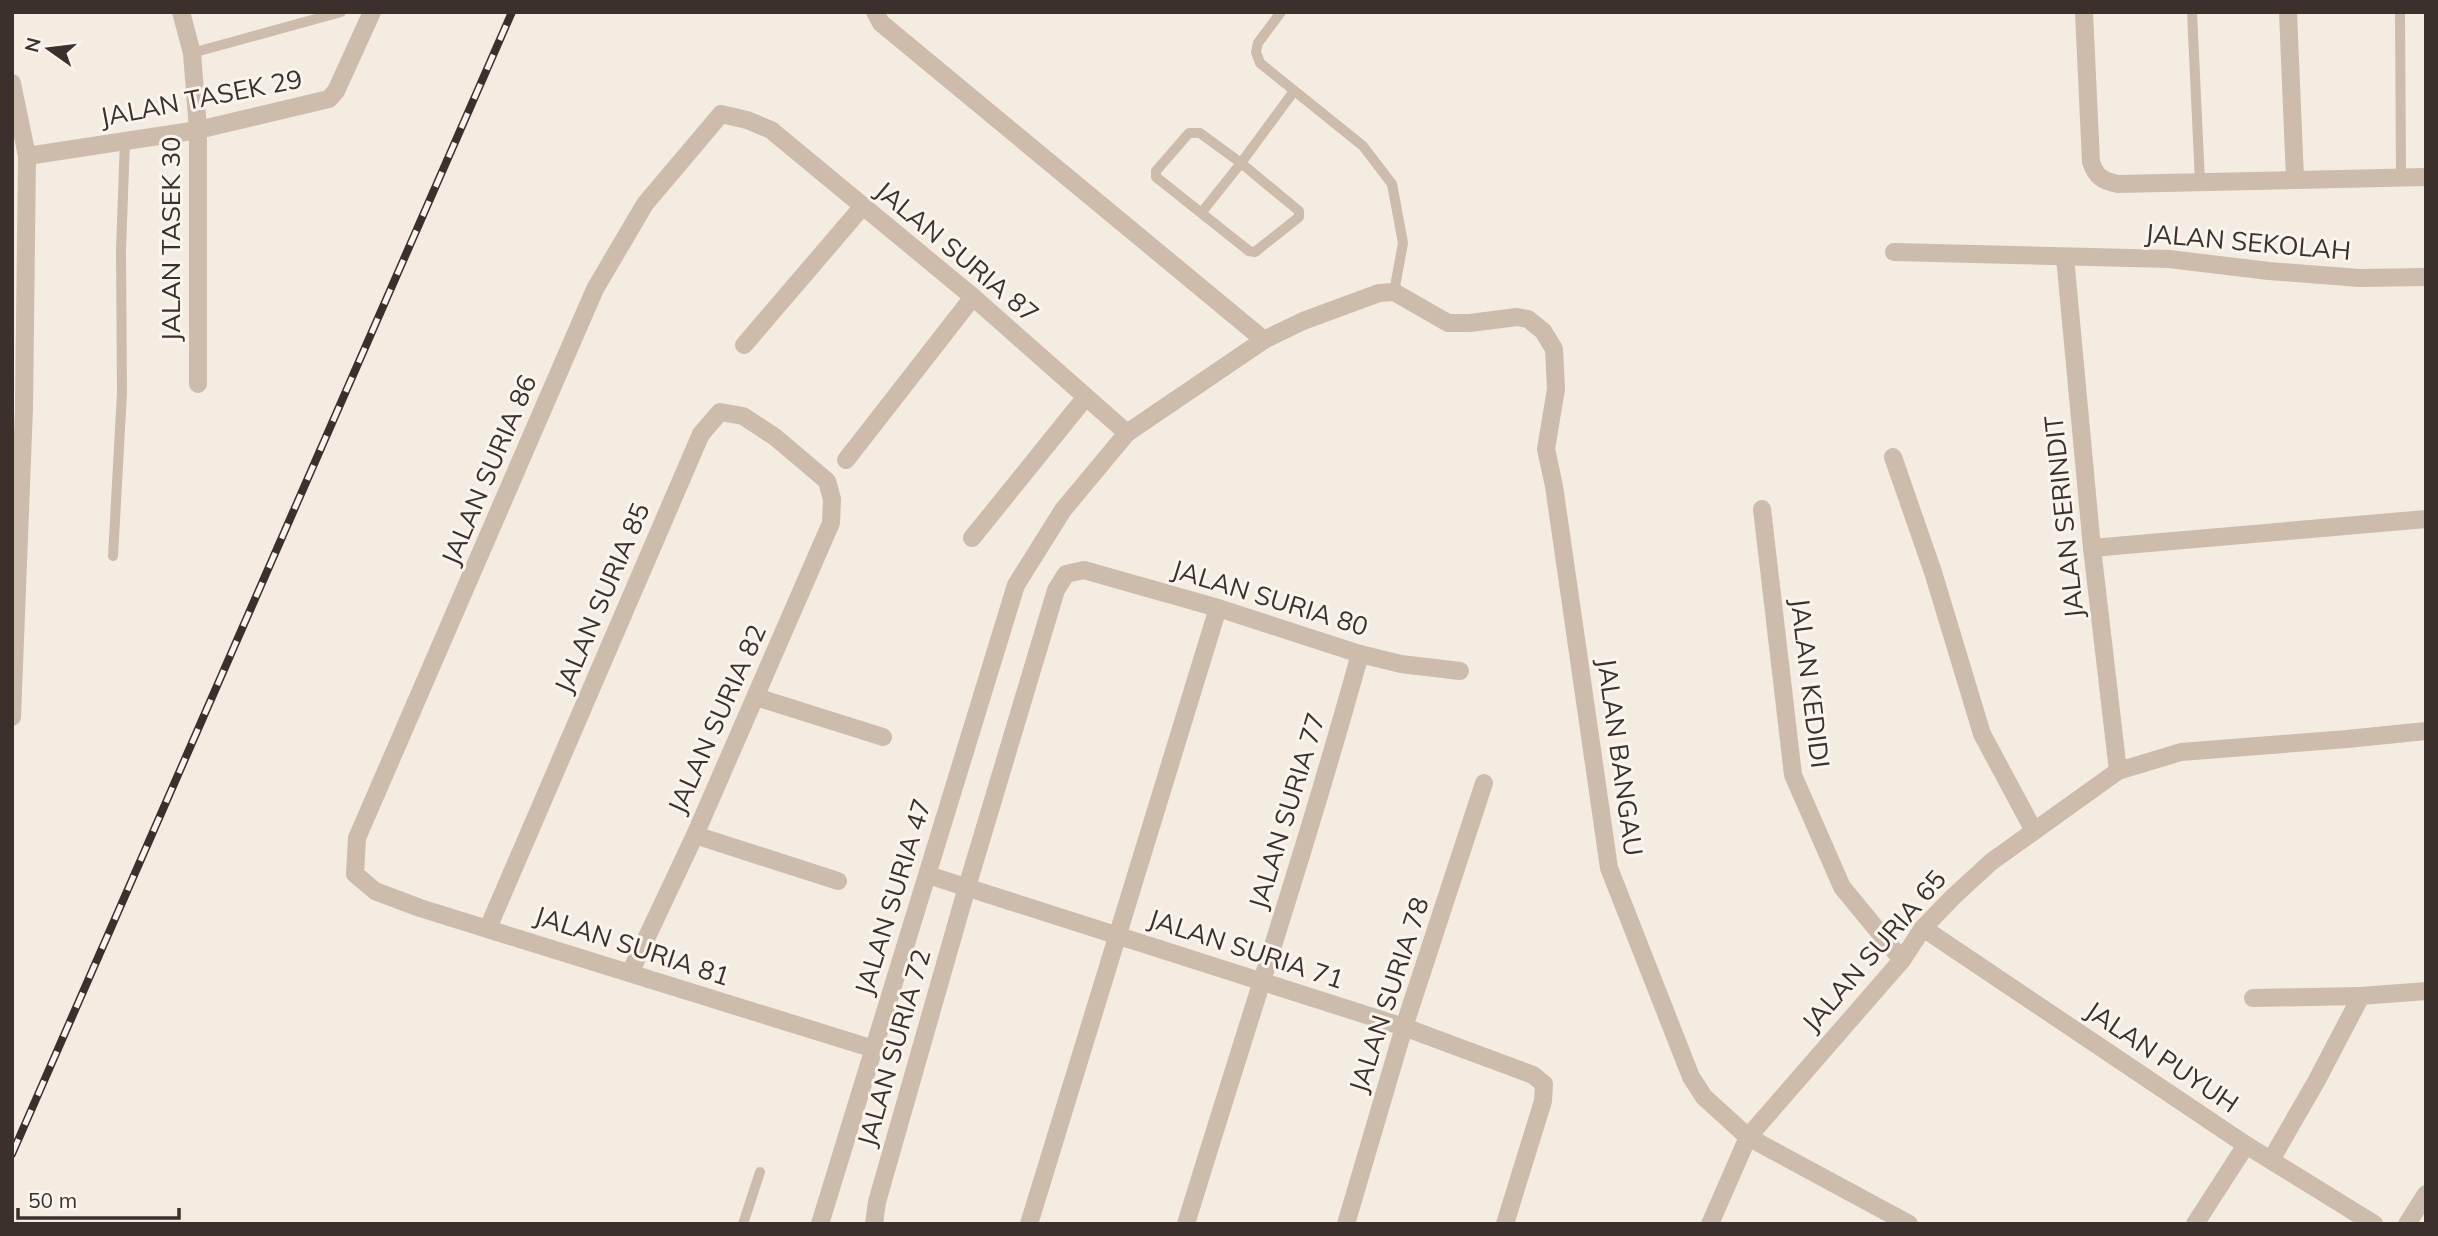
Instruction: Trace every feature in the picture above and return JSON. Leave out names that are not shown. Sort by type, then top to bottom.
[{"type":"street","name":"JALAN TASEK 30","points":[[181,12],[192,53],[198,130],[198,384]]},
{"type":"street","name":"JALAN TASEK 29","points":[[27,156],[198,130],[329,99],[336,91],[372,12]]},
{"type":"street","points":[[875,12],[881,23],[1265,340]]},
{"type":"street","points":[[2084,12],[2091,162],[2094,170],[2106,182],[2118,184],[2426,177]]},
{"type":"street","points":[[2288,12],[2295,179]]},
{"type":"street","points":[[12,83],[27,156],[18,408],[12,717]]},
{"type":"street","name":"JALAN SURIA 86","points":[[374,891],[355,874],[357,838],[595,289],[645,204],[722,114],[747,120]]},
{"type":"street","name":"JALAN SURIA 87","points":[[747,120],[771,130],[973,296],[1127,433]]},
{"type":"street","points":[[744,345],[863,206]]},
{"type":"street","name":"JALAN SEKOLAH","points":[[1894,252],[2169,259],[2359,278],[2426,277]]},
{"type":"street","name":"JALAN SERINDIT","points":[[2065,257],[2092,548],[2118,771]]},
{"type":"street","name":"JALAN SURIA 47","points":[[820,1224],[1016,585],[1063,510],[1127,433],[1265,340],[1315,316],[1379,293],[1394,292]]},
{"type":"street","name":"JALAN BANGAU","points":[[1394,292],[1448,323],[1517,317],[1528,319],[1543,331],[1554,349],[1556,389],[1546,449],[1554,486],[1609,868],[1690,1077],[1704,1097],[1748,1136],[1909,1224]]},
{"type":"street","points":[[846,460],[973,296]]},
{"type":"street","points":[[972,538],[1085,398]]},
{"type":"street","name":"JALAN SURIA 85","points":[[488,928],[701,434],[720,412],[743,416],[775,437],[827,481]]},
{"type":"street","points":[[1893,457],[1933,572],[1982,734],[2034,831]]},
{"type":"street","name":"JALAN SURIA 82","points":[[630,973],[695,835],[831,523],[832,499],[827,481]]},
{"type":"street","name":"JALAN KEDIDI","points":[[1762,509],[1793,775],[1842,887],[1902,960]]},
{"type":"street","points":[[2092,548],[2426,519]]},
{"type":"street","name":"JALAN SURIA 80","points":[[1066,575],[1084,570],[1217,608],[1360,654],[1401,664],[1460,671]]},
{"type":"street","name":"JALAN SURIA 72","points":[[874,1224],[877,1202],[967,887],[1056,590],[1066,575]]},
{"type":"street","points":[[1029,1224],[1217,608]]},
{"type":"street","name":"JALAN SURIA 77","points":[[1186,1224],[1260,982],[1283,917],[1360,654]]},
{"type":"street","points":[[756,697],[883,737]]},
{"type":"street","name":"JALAN SURIA 65","points":[[1710,1224],[1748,1136],[1902,960],[1923,928],[1991,862],[2118,771],[2181,752],[2426,731]]},
{"type":"street","name":"JALAN SURIA 78","points":[[1346,1224],[1404,1027],[1484,783]]},
{"type":"street","points":[[695,835],[838,881]]},
{"type":"street","name":"JALAN SURIA 71","points":[[928,875],[1404,1027],[1533,1075],[1544,1084],[1543,1101],[1505,1224]]},
{"type":"street","name":"JALAN SURIA 81","points":[[374,891],[420,908],[874,1049]]},
{"type":"street","name":"JALAN PUYUH","points":[[1923,928],[2246,1145],[2374,1224]]},
{"type":"street","points":[[2253,998],[2361,996],[2426,991]]},
{"type":"street","points":[[2271,1160],[2361,996]]},
{"type":"street","points":[[2195,1224],[2246,1145]]},
{"type":"street","points":[[2407,1224],[2426,1194]]},
{"type":"lane","points":[[192,53],[341,12]]},
{"type":"lane","points":[[1281,12],[1258,43],[1255,52],[1260,64],[1363,146],[1392,184],[1403,243],[1394,292]]},
{"type":"lane","points":[[2192,12],[2200,182]]},
{"type":"lane","points":[[2400,12],[2401,177]]},
{"type":"lane","points":[[1202,212],[1294,91]]},
{"type":"lane","points":[[1194,132],[1200,133],[1241,163],[1298,211],[1299,217],[1255,252],[1249,251],[1156,177],[1156,171],[1189,133],[1194,132]]},
{"type":"lane","points":[[113,556],[122,393],[121,250],[125,140]]},
{"type":"lane","points":[[743,1224],[760,1172]]},
{"type":"railway","points":[[12,1154],[512,12]]}]
